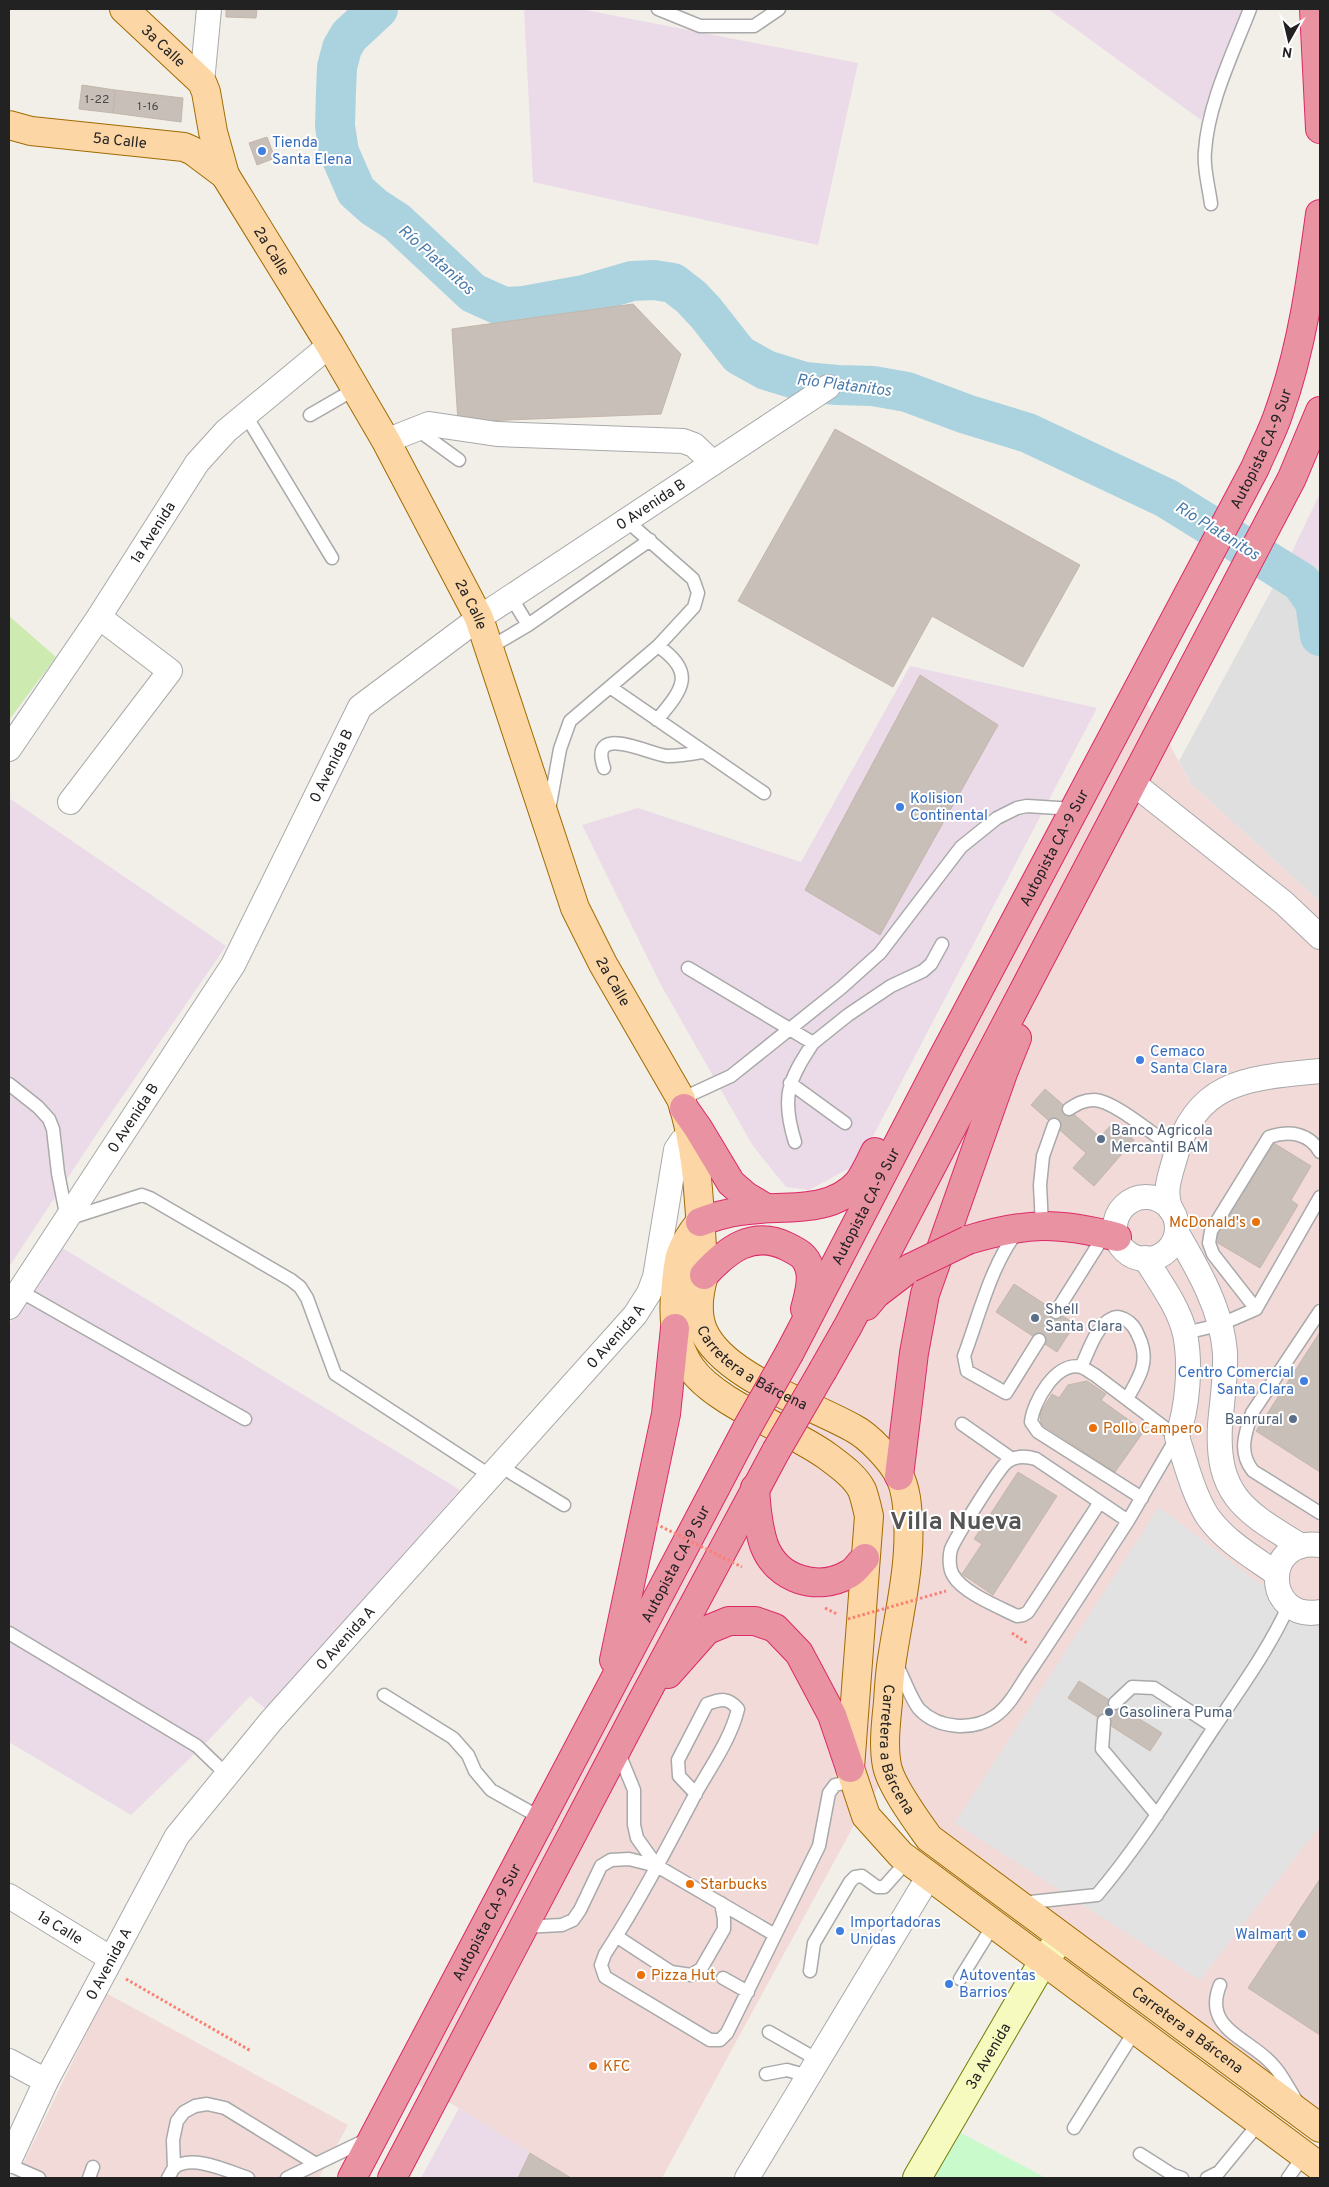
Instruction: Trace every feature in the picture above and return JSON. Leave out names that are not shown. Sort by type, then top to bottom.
[{"type":"highway","points":[[1314,9],[1320,129]]},
{"type":"highway","name":"Autopista CA-9 Sur","points":[[352,2178],[747,1428],[795,1344],[941,1061],[1255,468],[1279,412],[1299,343],[1309,296],[1320,214]]},
{"type":"highway","points":[[392,2178],[755,1488],[848,1326],[1292,478],[1320,414]]},
{"type":"highway","points":[[899,1476],[914,1353],[925,1294],[1002,1073],[1044,969],[1058,926]]},
{"type":"highway","points":[[700,1222],[734,1212],[766,1208],[805,1207],[830,1200],[848,1192],[863,1176],[899,1104],[941,1061]]},
{"type":"highway","points":[[685,1114],[698,1128],[731,1183],[746,1196],[766,1208]]},
{"type":"highway","points":[[848,1326],[876,1294],[910,1268],[968,1240],[1004,1229],[1032,1226],[1080,1228],[1111,1236]]},
{"type":"highway","points":[[704,1275],[721,1257],[742,1244],[766,1240],[782,1243],[802,1254],[810,1268],[810,1286],[795,1344]]},
{"type":"highway","points":[[608,1691],[666,1414],[675,1328]]},
{"type":"highway","points":[[755,1488],[764,1546],[778,1566],[791,1576],[810,1583],[834,1582],[852,1573],[865,1558]]},
{"type":"highway","points":[[640,1705],[708,1630],[729,1621],[755,1621],[775,1628],[799,1653],[832,1715],[852,1774]]},
{"type":"main road","name":"3a Calle","points":[[124,9],[202,82]]},
{"type":"main road","name":"2a Calle","points":[[202,82],[225,175],[386,441],[479,618],[575,908],[603,964],[685,1114],[695,1154],[704,1275]]},
{"type":"main road","points":[[184,147],[196,138],[204,126],[209,112]]},
{"type":"main road","name":"5a Calle","points":[[9,125],[31,131],[184,147],[193,151],[225,175]]},
{"type":"main road","points":[[675,1328],[674,1306],[678,1260],[684,1242],[700,1222]]},
{"type":"main road","name":"Carretera a Bárcena","points":[[704,1275],[699,1290],[703,1330],[725,1359],[782,1394],[855,1428],[882,1452],[899,1476],[906,1497],[909,1538],[906,1578],[892,1656],[886,1722],[887,1767],[906,1805],[929,1838],[1314,2123]]},
{"type":"main road","name":"Carretera a Bárcena","points":[[675,1328],[681,1349],[690,1368],[717,1393],[819,1450],[843,1467],[862,1489],[869,1516],[852,1774],[866,1816],[908,1860],[1312,2161]]},
{"type":"street","name":"2a Calle","points":[[202,82],[209,9]]},
{"type":"street","name":"1a Avenida","points":[[9,749],[99,617],[197,464],[226,431],[330,346]]},
{"type":"street","name":"0 Avenida B","points":[[14,1299],[233,965],[360,708],[479,618],[828,387]]},
{"type":"street","points":[[386,441],[418,427],[437,425],[497,434],[683,441],[694,445],[713,463]]},
{"type":"street","points":[[70,802],[170,671],[99,617]]},
{"type":"street","points":[[1133,783],[1284,903],[1320,937]]},
{"type":"street","points":[[1310,1545],[1259,1520],[1231,1492],[1225,1477],[1220,1428],[1224,1352],[1219,1324],[1209,1294],[1177,1233],[1175,1217],[1167,1198],[1167,1185],[1177,1150],[1187,1125],[1200,1107],[1217,1093],[1238,1083],[1278,1075],[1320,1072]]},
{"type":"street","name":"0 Avenida A","points":[[9,2161],[46,2082],[177,1836],[271,1721],[635,1315],[645,1301],[655,1277],[676,1150],[682,1141],[685,1114]]},
{"type":"street","points":[[1167,1185],[1160,1192],[1136,1198],[1121,1210],[1111,1236],[1128,1252],[1145,1258],[1162,1254],[1174,1242],[1177,1233]]},
{"type":"street","points":[[1146,1197],[1156,1199],[1171,1210]]},
{"type":"street","points":[[1145,1258],[1162,1285],[1185,1333],[1186,1394],[1183,1422],[1177,1438],[1208,1517],[1228,1538],[1277,1574]]},
{"type":"street","points":[[1310,1545],[1285,1556],[1277,1574],[1279,1591],[1289,1605],[1298,1611],[1308,1613],[1320,1612]]},
{"type":"street","points":[[747,2178],[929,1876]]},
{"type":"street","name":"1a Calle","points":[[9,1896],[108,1963]]},
{"type":"street","name":"3a Avenida","points":[[917,2178],[1044,1960],[1062,1937]]},
{"type":"street","points":[[9,2061],[46,2082]]},
{"type":"lane","points":[[658,9],[700,26],[754,26],[779,9]]},
{"type":"lane","points":[[1211,204],[1204,153],[1206,136],[1212,111],[1250,9]]},
{"type":"lane","points":[[310,415],[355,389]]},
{"type":"lane","points":[[246,414],[332,558]]},
{"type":"lane","points":[[418,427],[426,436],[459,460]]},
{"type":"lane","points":[[546,824],[560,749],[570,721],[658,646],[694,607],[698,593],[693,579],[626,520]]},
{"type":"lane","points":[[489,648],[528,625],[650,540]]},
{"type":"lane","points":[[511,597],[528,625]]},
{"type":"lane","points":[[657,720],[678,695],[682,678],[679,663],[658,646]]},
{"type":"lane","points":[[610,687],[764,793]]},
{"type":"lane","points":[[604,768],[600,753],[607,744],[629,745],[666,756],[702,752]]},
{"type":"lane","points":[[685,1114],[840,988],[880,953],[961,847],[997,818],[1017,808],[1027,806],[1074,809]]},
{"type":"lane","points":[[795,1142],[787,1118],[790,1083],[798,1066],[813,1043],[848,1015],[891,986],[923,971],[931,964],[942,944]]},
{"type":"lane","points":[[688,968],[813,1043]]},
{"type":"lane","points":[[790,1083],[846,1123]]},
{"type":"lane","points":[[9,1084],[38,1107],[49,1119],[54,1129],[58,1173],[67,1219],[142,1194],[150,1198],[300,1287],[307,1298],[335,1374],[496,1471],[564,1505]]},
{"type":"lane","points":[[1069,1109],[1083,1100],[1096,1100],[1116,1108],[1177,1150]]},
{"type":"lane","points":[[1039,1340],[1006,1393],[967,1370],[964,1356],[999,1261],[1007,1245],[1032,1226],[1040,1185],[1043,1156],[1054,1125]]},
{"type":"lane","points":[[1256,1309],[1213,1254],[1209,1243],[1211,1232],[1269,1137],[1286,1132],[1295,1133],[1311,1141],[1320,1152]]},
{"type":"lane","points":[[1185,1333],[1219,1324],[1256,1309],[1320,1197]]},
{"type":"lane","points":[[1056,1312],[1111,1236]]},
{"type":"lane","points":[[14,1299],[245,1419]]},
{"type":"lane","points":[[1320,1311],[1252,1413],[1246,1430],[1244,1446],[1245,1462],[1253,1471],[1320,1514]]},
{"type":"lane","points":[[1081,1367],[1099,1331],[1110,1319],[1118,1317],[1125,1319],[1135,1328],[1144,1351],[1143,1368],[1127,1399]]},
{"type":"lane","points":[[892,1656],[919,1709],[933,1719],[948,1725],[964,1726],[980,1723],[995,1716],[1006,1704],[1037,1660],[1142,1498],[1177,1438],[1127,1399],[1081,1367],[1067,1368],[1052,1378],[1032,1411],[1031,1422],[1038,1432],[1142,1498]]},
{"type":"lane","points":[[962,1424],[1012,1459]]},
{"type":"lane","points":[[1100,1502],[1028,1612],[1023,1615],[1017,1616],[965,1589],[953,1576],[950,1558],[951,1549],[998,1471],[1012,1459],[1024,1457],[1036,1460],[1100,1502],[1128,1521]]},
{"type":"lane","points":[[1016,1903],[1097,1895],[1128,1858],[1157,1815],[1272,1639],[1289,1605]]},
{"type":"lane","points":[[9,1633],[197,1746],[227,1775]]},
{"type":"lane","points":[[1115,1703],[1132,1687],[1154,1688],[1214,1727]]},
{"type":"lane","points":[[384,1695],[454,1738],[468,1755],[475,1771],[491,1790],[541,1818]]},
{"type":"lane","points":[[696,1794],[679,1776],[678,1760],[707,1704],[721,1699],[731,1701],[738,1709],[734,1723],[696,1794],[657,1866],[604,1954],[601,1965],[604,1977],[710,2040],[720,2040],[727,2033],[748,1992],[819,1846],[829,1793],[835,1784],[852,1774]]},
{"type":"lane","points":[[1104,1721],[1102,1749],[1157,1815]]},
{"type":"lane","points":[[617,1749],[634,1790],[634,1825],[638,1838],[657,1866]]},
{"type":"lane","points":[[524,1927],[562,1925],[572,1920],[580,1910],[601,1866],[611,1860],[630,1859],[657,1866],[775,1935]]},
{"type":"lane","points":[[810,1971],[814,1943],[850,1882],[855,1877],[862,1876],[877,1887],[884,1887],[891,1882],[908,1860]]},
{"type":"lane","points":[[616,1936],[671,1972],[691,1975],[701,1969],[724,1928],[721,1903]]},
{"type":"lane","points":[[960,1979],[994,1924]]},
{"type":"lane","points":[[723,1978],[748,1992]]},
{"type":"lane","points":[[1220,1985],[1217,1993],[1216,2010],[1224,2026],[1272,2063],[1314,2123]]},
{"type":"lane","points":[[1074,2128],[1136,2029]]},
{"type":"lane","points":[[768,2032],[813,2068]]},
{"type":"lane","points":[[766,2074],[813,2068]]},
{"type":"lane","points":[[171,2173],[173,2140],[177,2121],[184,2112],[195,2106],[207,2104],[225,2108],[316,2164]]},
{"type":"lane","points":[[1207,2178],[1219,2172],[1260,2122]]},
{"type":"lane","points":[[287,2178],[375,2135]]},
{"type":"lane","points":[[1140,2154],[1173,2175],[1182,2178]]},
{"type":"lane","points":[[1288,2178],[1312,2161]]},
{"type":"lane","points":[[171,2173],[185,2162],[204,2163],[248,2178]]},
{"type":"lane","points":[[9,2165],[38,2178]]},
{"type":"path","points":[[656,1524],[742,1567]]},
{"type":"path","points":[[848,1619],[946,1591]]},
{"type":"path","points":[[108,1963],[252,2051]]},
{"type":"shaded area","points":[[524,9],[580,9],[858,63],[818,245],[533,182]]},
{"type":"shaded area","points":[[1048,9],[1252,9],[1201,120]]},
{"type":"shaded area","points":[[1320,493],[1320,569],[1290,556]]},
{"type":"shaded area","points":[[1290,556],[1320,569],[1320,902],[1191,784],[1179,761]]},
{"type":"shaded area","points":[[910,666],[1097,708],[859,1163],[809,1190],[786,1187],[753,1146],[661,985],[582,825],[638,808],[801,862]]},
{"type":"shaded area","points":[[1145,699],[1191,784],[1320,902],[1320,2113],[942,1837],[896,1759],[853,1827],[662,2178],[571,2178],[459,2108],[415,2083],[624,1676],[801,1359]]},
{"type":"shaded area","points":[[9,798],[226,946],[98,1132],[9,1267]]},
{"type":"shaded area","points":[[59,1246],[460,1490],[266,1709],[250,1696],[208,1741],[131,1815],[9,1742],[9,1324]]},
{"type":"shaded area","points":[[1159,1507],[1320,1629],[1320,1826],[1200,1980],[955,1823]]},
{"type":"shaded area","points":[[106,1993],[348,2125],[319,2178],[16,2178]]},
{"type":"shaded area","points":[[459,2108],[571,2178],[421,2178]]},
{"type":"green space","points":[[9,616],[56,657],[9,720]]},
{"type":"green space","points":[[961,2133],[1046,2178],[934,2178]]},
{"type":"building","points":[[226,9],[257,9],[256,18],[226,17]]},
{"type":"building","points":[[82,85],[115,90],[113,113],[79,109]]},
{"type":"building","points":[[115,90],[183,98],[181,122],[113,113]]},
{"type":"building","name":"Tienda Santa Elena","points":[[267,137],[275,158],[257,165],[249,143]]},
{"type":"building","points":[[633,304],[681,354],[661,414],[458,422],[452,329]]},
{"type":"building","points":[[835,429],[1080,565],[1023,667],[932,616],[893,687],[738,601]]},
{"type":"building","name":"Kolision Continental","points":[[920,675],[998,725],[880,935],[805,890]]},
{"type":"building","name":"Banco Agricola Mercantil BAM","points":[[1045,1089],[1100,1137],[1114,1122],[1134,1140],[1094,1186],[1073,1168],[1086,1153],[1031,1105]]},
{"type":"building","name":"McDonald's","points":[[1272,1142],[1311,1166],[1291,1200],[1298,1205],[1260,1268],[1213,1240]]},
{"type":"building","name":"Shell Santa Clara","points":[[1014,1284],[1075,1324],[1057,1352],[996,1312]]},
{"type":"building","name":"Centro Comercial Santa Clara","points":[[1320,1332],[1320,1472],[1256,1431]]},
{"type":"building","name":"Pollo Campero","points":[[1087,1381],[1106,1394],[1101,1400],[1144,1431],[1115,1472],[1041,1424],[1040,1413],[1052,1394],[1059,1398],[1068,1385]]},
{"type":"building","points":[[1018,1472],[1057,1496],[993,1595],[962,1574],[982,1544],[974,1539]]},
{"type":"building","name":"Gasolinera Puma","points":[[1079,1681],[1162,1733],[1150,1751],[1068,1698]]},
{"type":"building","name":"Walmart","points":[[1320,1879],[1320,2035],[1248,1988]]},
{"type":"building","points":[[530,2153],[571,2178],[518,2178]]},
{"type":"waterway","name":"Río Platanitos","points":[[378,9],[349,36],[342,48],[337,67],[336,91],[335,126],[339,152],[356,191],[374,207],[397,222],[473,293],[504,307],[524,306],[584,295],[632,281],[654,280],[673,283],[691,297],[706,313],[739,355],[766,370],[805,382],[873,386],[907,392],[966,414],[1028,433],[1166,498],[1301,582],[1315,602],[1320,636]]},
{"type":"place","name":"Tienda Santa Elena","points":[[262,151]]},
{"type":"place","name":"Kolision Continental","points":[[900,807]]},
{"type":"place","name":"Cemaco Santa Clara","points":[[1140,1060]]},
{"type":"place","name":"Banco Agricola Mercantil BAM","points":[[1101,1139]]},
{"type":"place","name":"McDonald's","points":[[1256,1222]]},
{"type":"place","name":"Shell Santa Clara","points":[[1035,1318]]},
{"type":"place","name":"Centro Comercial Santa Clara","points":[[1304,1381]]},
{"type":"place","name":"Banrural","points":[[1293,1419]]},
{"type":"place","name":"Pollo Campero","points":[[1093,1428]]},
{"type":"place","name":"Gasolinera Puma","points":[[1109,1712]]},
{"type":"place","name":"Starbucks","points":[[690,1884]]},
{"type":"place","name":"Importadoras Unidas","points":[[840,1931]]},
{"type":"place","name":"Walmart","points":[[1302,1934]]},
{"type":"place","name":"Pizza Hut","points":[[641,1975]]},
{"type":"place","name":"Autoventas Barrios","points":[[949,1984]]},
{"type":"place","name":"KFC","points":[[593,2066]]},
{"type":"district","name":"Villa Nueva","points":[[956,1520]]}]
